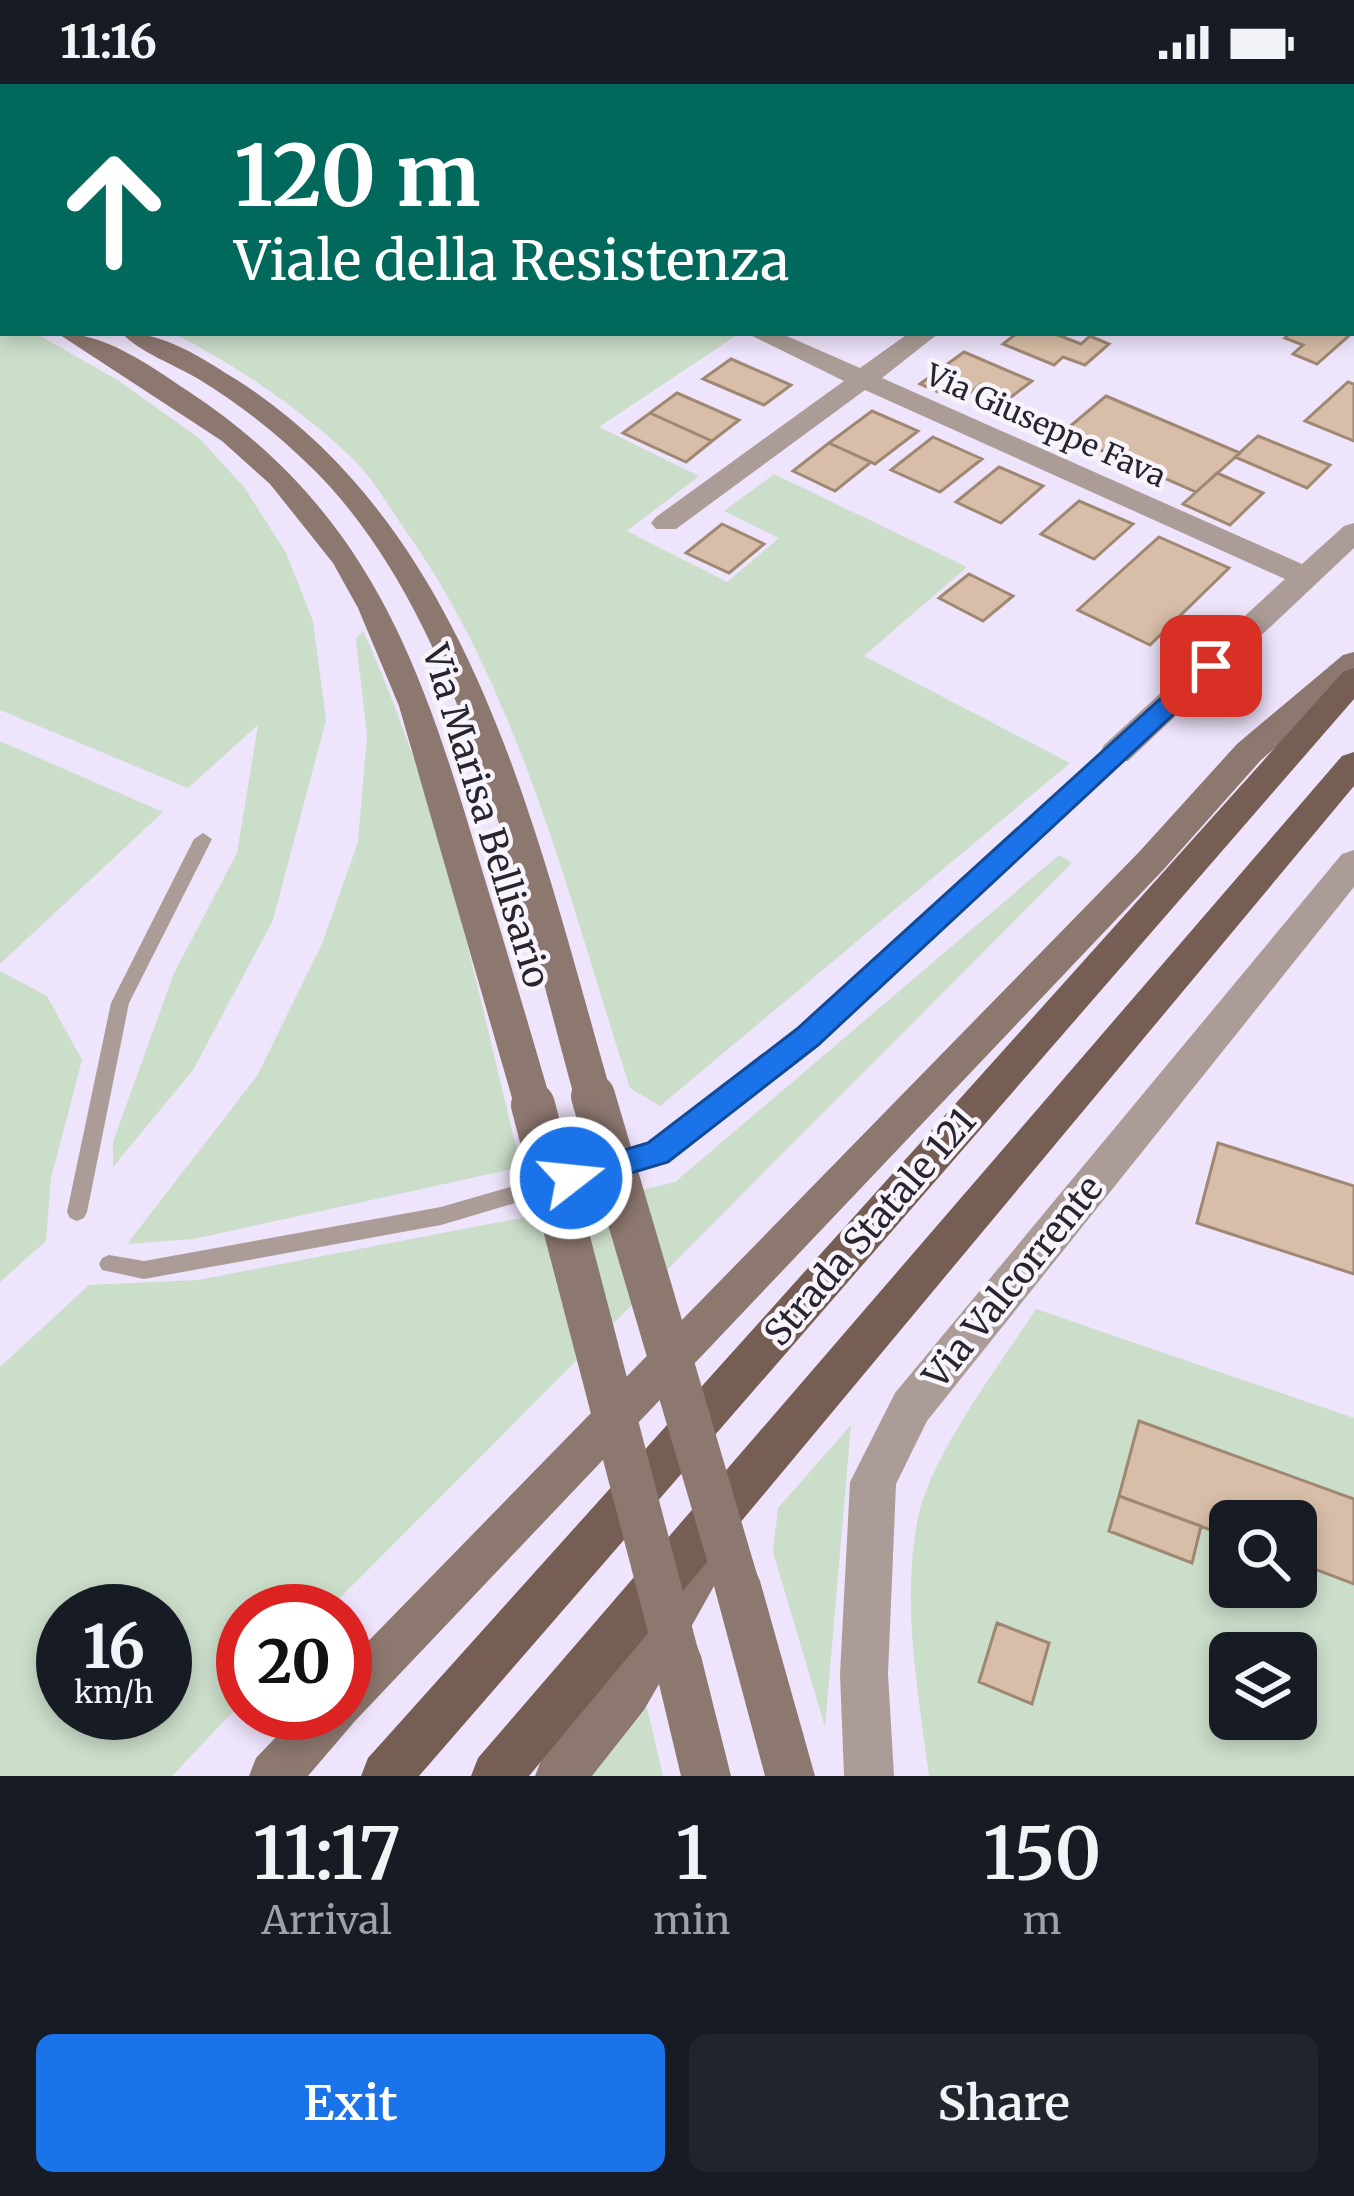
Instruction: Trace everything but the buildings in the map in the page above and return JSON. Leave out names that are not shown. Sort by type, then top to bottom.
[{"type":"main road","name":"Via Marisa Bellisario","points":[[76,336],[127,363],[218,424],[282,480],[351,568],[395,650],[423,728],[533,1105],[706,1776]]},
{"type":"main road","name":"Via Marisa Bellisario","points":[[140,336],[256,405],[322,465],[387,542],[440,631],[486,733],[790,1776]]},
{"type":"main road","points":[[372,1672],[1152,860],[1249,752],[1354,662]]},
{"type":"main road","name":"Strada Statale 121","points":[[386,1776],[1354,679]]},
{"type":"main road","name":"Strada Statale 121","points":[[496,1776],[1354,764]]},
{"type":"main road","points":[[560,1776],[627,1693],[750,1477]]},
{"type":"main road","points":[[274,1776],[308,1740]]},
{"type":"street","name":"Via Giuseppe Fava","points":[[766,336],[1306,578]]},
{"type":"street","points":[[666,523],[922,336]]},
{"type":"street","points":[[1116,753],[1354,532]]},
{"type":"street","name":"Via Valcorrente","points":[[869,1776],[864,1674],[873,1482],[911,1407],[1354,863]]},
{"type":"lane","points":[[110,1264],[144,1270],[441,1216],[657,1153],[808,1037],[1116,753]]},
{"type":"lane","points":[[77,1212],[120,1003],[203,839]]},
{"type":"green space","points":[[0,336],[40,336],[119,381],[199,438],[244,487],[286,553],[313,621],[326,720],[273,920],[193,1070],[113,1167],[113,1142],[174,973],[237,853],[258,725],[188,788],[0,710]]},
{"type":"green space","points":[[178,336],[736,336],[599,427],[699,476],[627,531],[727,582],[779,538],[724,511],[774,474],[967,567],[864,656],[1070,763],[660,1106],[630,1088],[537,796],[478,655],[442,588],[352,458],[267,389]]},
{"type":"green space","points":[[363,631],[435,827],[521,1167],[194,1239],[127,1244],[257,1076],[322,944],[358,842],[367,736],[356,639]]},
{"type":"green space","points":[[0,741],[163,812],[0,964]]},
{"type":"green space","points":[[1059,855],[1072,863],[354,1584],[216,1584],[216,1730],[172,1776],[0,1776],[0,1367],[89,1285],[198,1280],[536,1215],[675,1182]]},
{"type":"green space","points":[[0,971],[47,996],[82,1060],[51,1178],[46,1241],[0,1282]]},
{"type":"green space","points":[[1036,1309],[1354,1418],[1354,1776],[929,1776],[911,1614],[913,1550],[925,1493],[986,1383]]},
{"type":"green space","points":[[851,1425],[825,1727],[773,1552],[778,1508]]},
{"type":"green space","points":[[647,1707],[663,1776],[592,1776]]},
{"type":"route","points":[[571,1178],[657,1153],[808,1037],[1211,666]]}]
